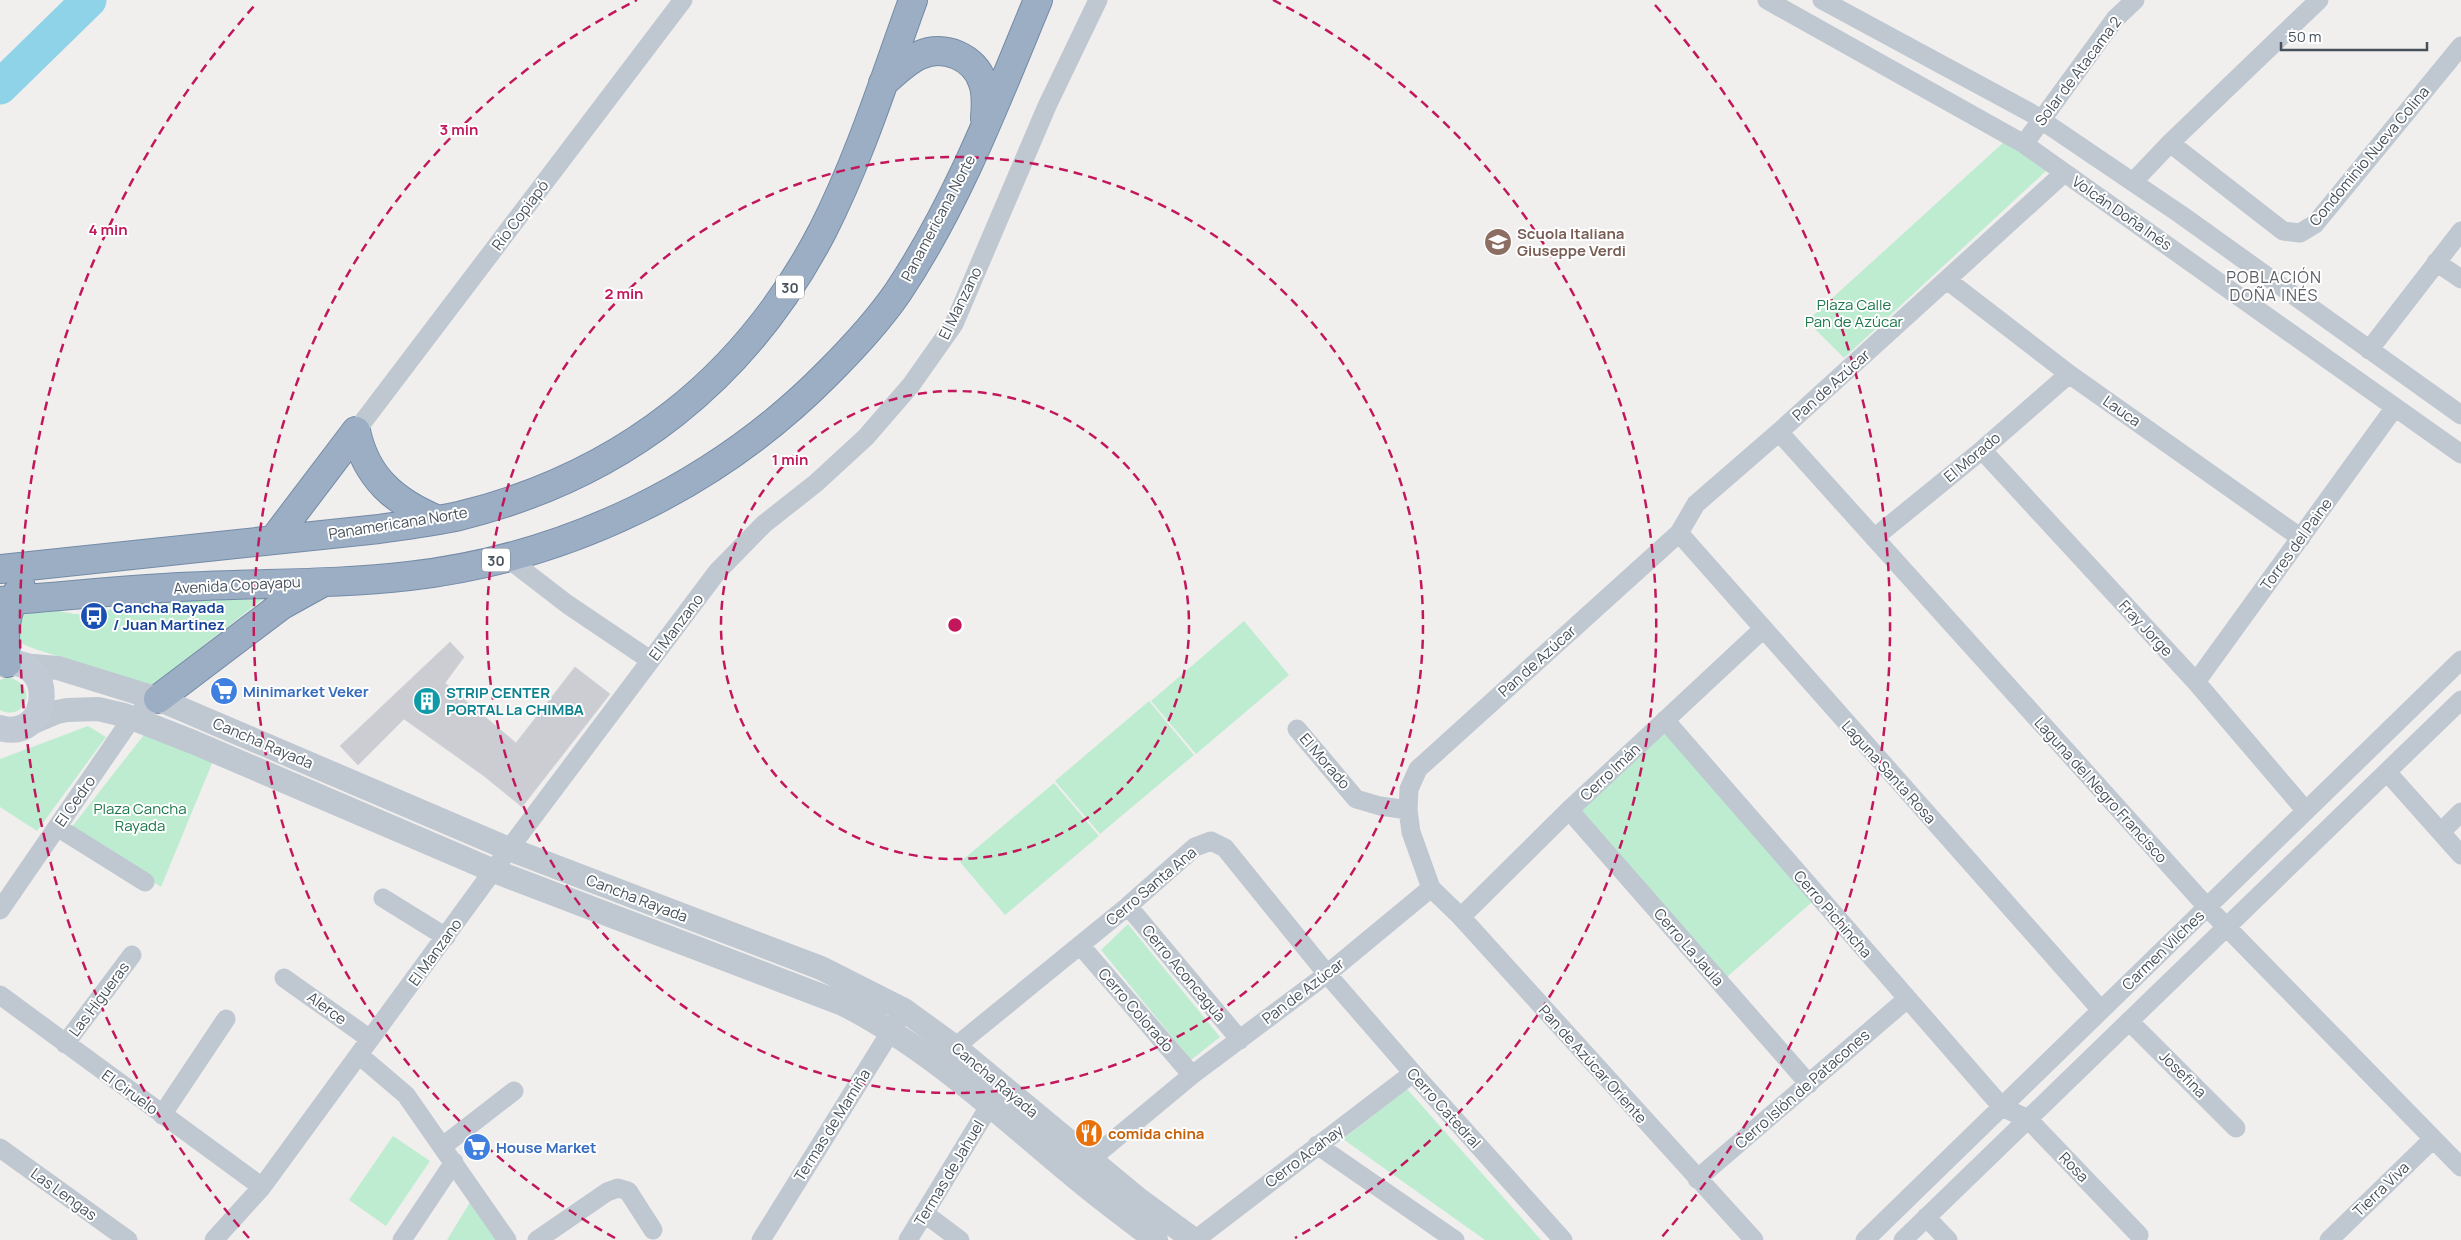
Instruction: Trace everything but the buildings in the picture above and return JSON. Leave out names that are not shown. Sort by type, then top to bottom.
[{"type":"highway","name":"Panamericana Norte","points":[[274,539],[379,529],[438,520],[514,499],[599,462],[656,428],[692,400],[722,372],[771,313],[813,248],[845,181],[913,0]]},
{"type":"highway","name":"Panamericana Norte","points":[[324,581],[410,576],[506,557],[582,532],[658,499],[745,446],[792,408],[849,352],[897,294],[924,250],[984,129],[1038,0]]},
{"type":"highway","points":[[883,83],[919,55],[939,51],[959,55],[974,67],[984,84],[986,99],[984,129]]},
{"type":"highway","points":[[356,431],[363,456],[377,479],[410,507],[438,520]]},
{"type":"highway","points":[[274,539],[356,431]]},
{"type":"highway","name":"30","points":[[0,569],[274,539]]},
{"type":"highway","points":[[6,664],[4,636],[6,601],[28,578],[54,562]]},
{"type":"highway","points":[[158,698],[282,605],[324,581]]},
{"type":"highway","name":"Avenida Copayapu","points":[[6,601],[199,586],[324,581]]},
{"type":"main road","points":[[6,664],[36,676],[43,694],[38,713],[10,729]]},
{"type":"street","name":"Río Copiapó","points":[[356,431],[683,0]]},
{"type":"street","name":"El Manzano","points":[[214,1240],[262,1187],[509,849],[717,572],[740,547],[777,513],[823,477],[866,437],[900,398],[933,355],[954,324],[1047,106],[1098,0]]},
{"type":"street","name":"Volcán Doña Inés","points":[[1767,0],[2024,144],[2461,454]]},
{"type":"street","name":"Solar de Atacama 2","points":[[2024,144],[2115,19],[2135,0]]},
{"type":"street","points":[[2133,182],[2170,143],[2319,0]]},
{"type":"street","points":[[1818,27],[1829,2]]},
{"type":"street","name":"Volcán Doña Inés","points":[[1829,2],[2041,120],[2133,182],[2461,415]]},
{"type":"street","name":"Condominio Nueva Colina","points":[[2170,143],[2283,231],[2300,233],[2315,224],[2461,46]]},
{"type":"street","name":"Pan de Azúcar","points":[[1091,1159],[1192,1075],[1327,974],[1431,888],[1410,832],[1409,789],[1418,769],[1679,533],[1696,504],[1779,432],[2064,173]]},
{"type":"street","points":[[2368,350],[2461,231]]},
{"type":"street","points":[[2436,262],[2461,280]]},
{"type":"street","name":"Lauca","points":[[1947,280],[2068,374],[2301,538]]},
{"type":"street","name":"El Morado","points":[[1874,538],[1982,450],[2068,374]]},
{"type":"street","name":"Torres del Paine","points":[[2196,682],[2395,407]]},
{"type":"street","name":"Laguna del Negro Francisco","points":[[1779,432],[2207,907],[2461,1167]]},
{"type":"street","name":"Fray Jorge","points":[[1982,450],[2196,682],[2306,811]]},
{"type":"street","name":"Laguna Santa Rosa","points":[[1679,533],[2101,1010]]},
{"type":"street","points":[[506,557],[567,604],[650,660]]},
{"type":"street","name":"Cerro Imán","points":[[1461,917],[1569,810],[1763,629]]},
{"type":"street","name":"Carmen Vilches","points":[[1865,1240],[2461,660]]},
{"type":"street","name":"Cancha Rayada","points":[[6,664],[58,668],[158,698],[509,849],[821,968],[904,1010],[955,1047],[1138,1199],[1195,1240]]},
{"type":"street","name":"El Cedro","points":[[0,910],[132,718],[158,698]]},
{"type":"street","name":"Carmen Vilches","points":[[1902,1240],[2461,700]]},
{"type":"street","name":"Cancha Rayada","points":[[10,729],[57,712],[77,709],[112,711],[193,742],[494,871],[808,989],[843,1004],[890,1031],[990,1105],[1071,1174],[1156,1240]]},
{"type":"street","name":"Cerro Pichincha","points":[[1665,720],[2002,1107]]},
{"type":"street","name":"El Morado","points":[[1298,729],[1356,798],[1380,806],[1408,810]]},
{"type":"street","points":[[2387,772],[2461,854]]},
{"type":"street","name":"Cerro La Jaula","points":[[1569,810],[1809,1084]]},
{"type":"street","points":[[2441,832],[2461,812]]},
{"type":"street","points":[[57,827],[145,882]]},
{"type":"street","name":"Cerro Santa Ana","points":[[955,1047],[1128,906],[1195,847],[1212,841],[1219,843],[1225,848],[1327,974]]},
{"type":"street","name":"Pan de Azúcar Oriente","points":[[1431,888],[1461,917],[1754,1240]]},
{"type":"street","points":[[383,898],[446,937]]},
{"type":"street","name":"Cerro Aconcagua","points":[[1128,906],[1240,1040]]},
{"type":"street","name":"Cerro Colorado","points":[[1080,945],[1192,1075]]},
{"type":"street","name":"Las Higueras","points":[[65,1044],[132,954]]},
{"type":"street","name":"Cerro Catedral","points":[[1327,974],[1413,1074],[1563,1240]]},
{"type":"street","name":"Alerce","points":[[284,978],[370,1039]]},
{"type":"street","name":"El Ciruelo","points":[[0,995],[262,1187]]},
{"type":"street","name":"Cerro Islón de Patacones","points":[[1697,1179],[1907,998]]},
{"type":"street","name":"Termas de Mamiña","points":[[761,1240],[904,1010]]},
{"type":"street","points":[[162,1115],[226,1019]]},
{"type":"street","name":"Josefina","points":[[2129,1021],[2236,1128]]},
{"type":"street","points":[[359,1055],[406,1095],[508,1240]]},
{"type":"street","name":"Cerro Acahay","points":[[1195,1240],[1317,1145],[1413,1074]]},
{"type":"street","points":[[442,1146],[514,1091]]},
{"type":"street","name":"Termas de Jahuel","points":[[908,1240],[990,1105]]},
{"type":"street","name":"Rosa","points":[[2002,1107],[2028,1119],[2140,1235]]},
{"type":"street","name":"Tierra Viva","points":[[2336,1238],[2432,1139]]},
{"type":"street","points":[[1317,1145],[1455,1240]]},
{"type":"street","name":"Las Lengas","points":[[0,1148],[128,1240]]},
{"type":"street","points":[[402,1240],[454,1162]]},
{"type":"street","points":[[537,1240],[607,1192],[618,1188],[628,1191],[653,1230]]},
{"type":"street","points":[[924,1214],[960,1240]]},
{"type":"street","points":[[1926,1217],[1948,1240]]},
{"type":"green space","name":"Plaza Calle Pan de Azúcar","points":[[2005,141],[2047,170],[1844,358],[1807,321]]},
{"type":"green space","points":[[272,592],[152,686],[20,643],[12,630],[23,611],[53,610],[74,614],[94,614],[158,597]]},
{"type":"green space","points":[[1244,621],[1289,675],[1196,754],[1151,701]]},
{"type":"green space","points":[[8,677],[18,682],[24,688],[26,695],[22,708],[16,712],[8,713],[0,710],[0,680]]},
{"type":"green space","points":[[1149,701],[1194,755],[1100,834],[1055,781]]},
{"type":"green space","name":"Plaza Cancha Rayada","points":[[88,726],[106,737],[37,831],[0,807],[0,759]]},
{"type":"green space","name":"Plaza Cancha Rayada","points":[[147,731],[213,761],[161,887],[71,828]]},
{"type":"green space","points":[[1665,733],[1812,902],[1727,977],[1581,811]]},
{"type":"green space","points":[[1054,783],[1099,836],[1005,915],[960,862]]},
{"type":"green space","points":[[1128,924],[1220,1037],[1191,1060],[1101,950]]},
{"type":"green space","points":[[1407,1089],[1541,1240],[1485,1240],[1343,1139]]},
{"type":"green space","points":[[393,1136],[430,1161],[386,1226],[349,1200]]},
{"type":"green space","points":[[472,1199],[503,1240],[447,1240]]},
{"type":"waterway","name":"Río Copiapó","points":[[0,87],[89,0]]},
{"type":"place","name":"Scuola Italiana Giuseppe Verdi","points":[[1498,242]]},
{"type":"place","name":"Cancha Rayada / Juan Martinez","points":[[94,616]]},
{"type":"place","name":"Minimarket Veker","points":[[224,691]]},
{"type":"place","name":"STRIP CENTER PORTAL La CHIMBA","points":[[427,701]]},
{"type":"place","name":"comida china","points":[[1089,1133]]},
{"type":"place","name":"House Market","points":[[477,1147]]},
{"type":"district","name":"POBLACIÓN DOÑA INÉS","points":[[2274,286]]}]
